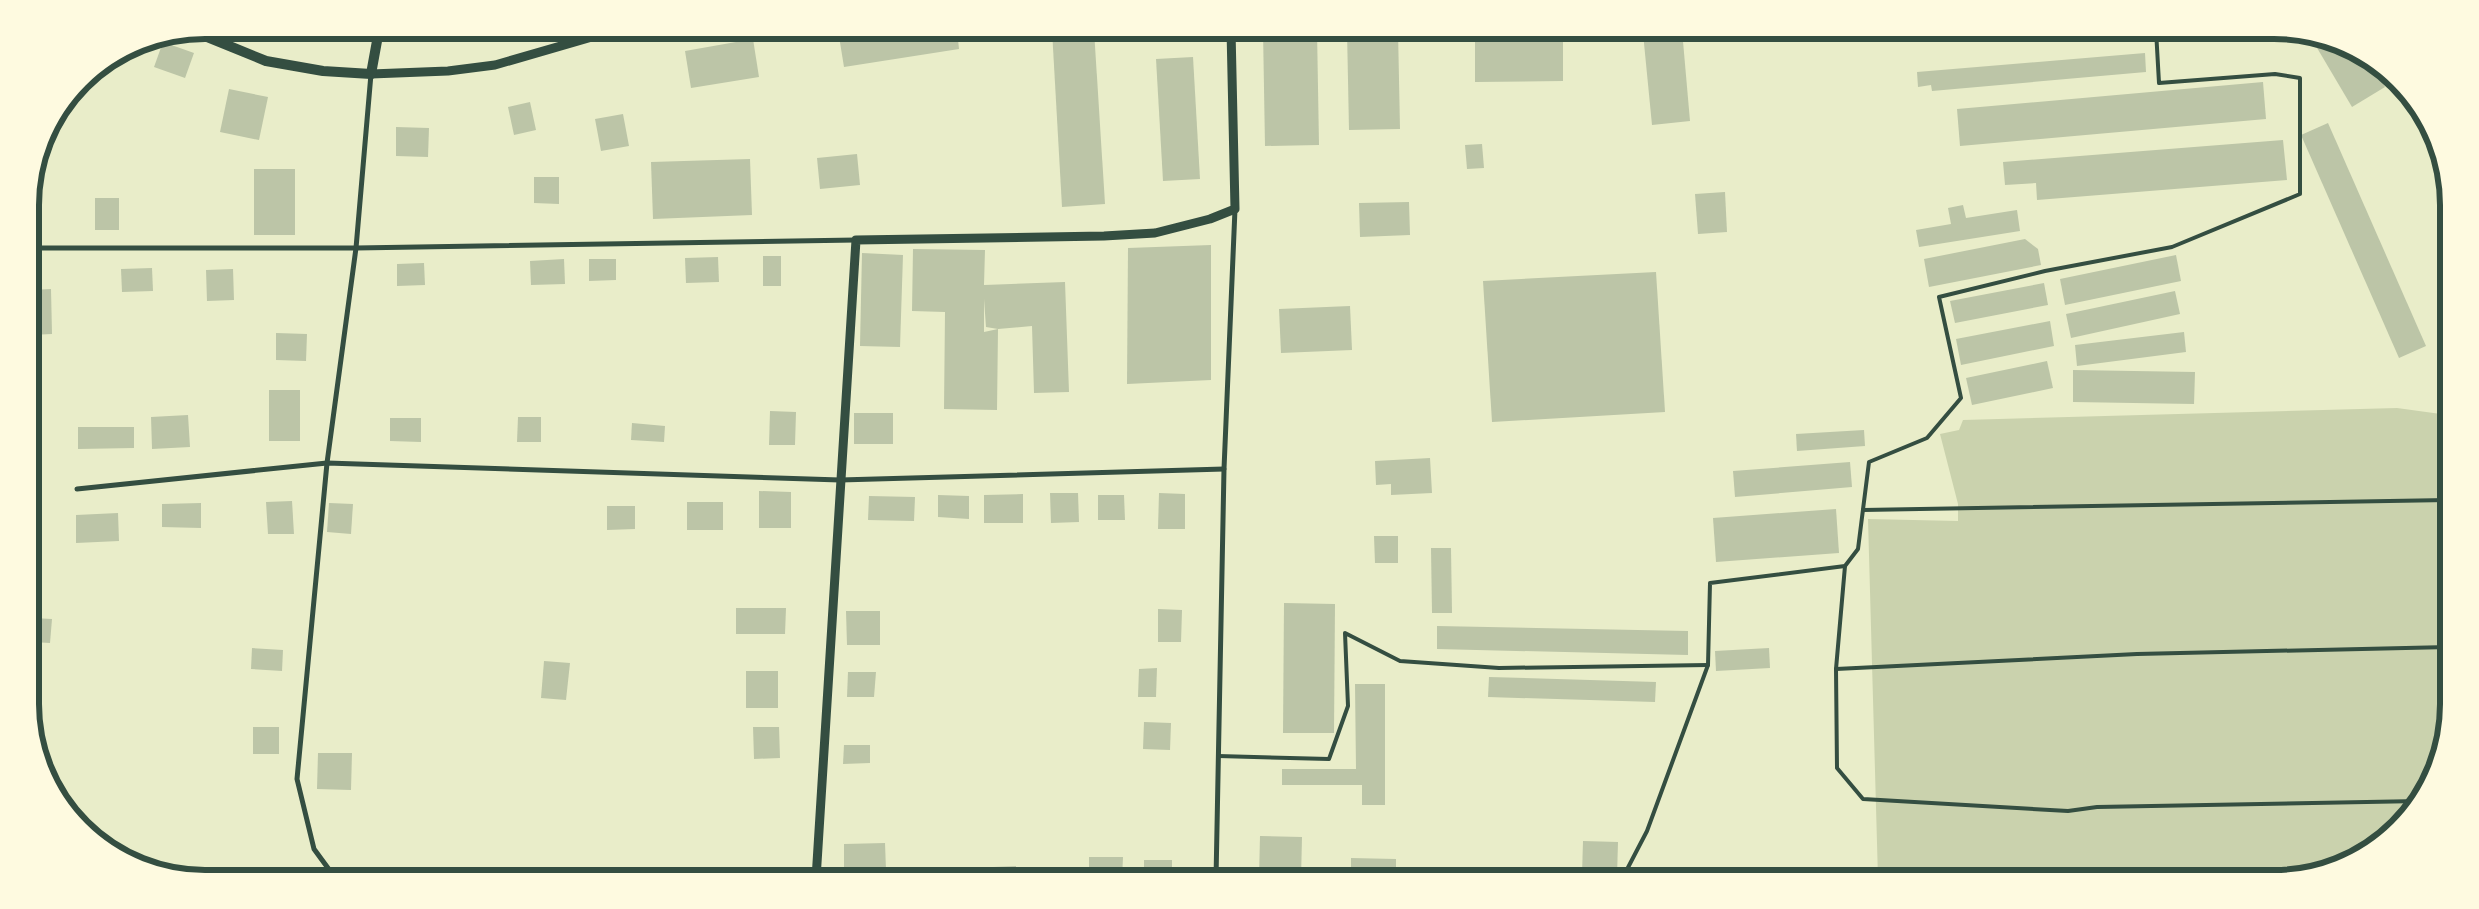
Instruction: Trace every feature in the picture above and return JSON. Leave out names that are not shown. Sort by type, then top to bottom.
[{"type":"main road","points":[[212,39],[266,61],[324,71],[371,74],[377,39]]},
{"type":"street","points":[[329,870],[314,849],[297,780],[327,462],[356,248],[371,74],[448,72],[495,64],[584,39]]},
{"type":"street","points":[[1216,870],[1224,469],[1235,209],[1231,39]]},
{"type":"street","points":[[39,248],[356,248],[1104,236],[1155,233],[1210,219],[1235,209]]},
{"type":"street","points":[[817,870],[856,240]]},
{"type":"street","points":[[77,489],[327,462],[840,480],[1224,469]]},
{"type":"lane","points":[[2157,39],[2159,83],[2275,74],[2300,78],[2300,194],[2172,247],[2045,271],[1940,296],[1961,398],[1927,438],[1869,462],[1858,550],[1845,566],[1836,669],[1837,768],[1863,799],[2068,811],[2097,807],[2409,801]]},
{"type":"lane","points":[[1863,510],[2440,500]]},
{"type":"lane","points":[[1627,870],[1647,831],[1708,665],[1710,584],[1845,566]]},
{"type":"lane","points":[[1218,756],[1329,760],[1348,706],[1345,633],[1400,661],[1499,668],[1708,665]]},
{"type":"lane","points":[[1836,669],[2137,654],[2440,647]]},
{"type":"green space","points":[[2397,408],[2440,414],[2439,726],[2423,778],[2406,805],[2392,822],[2357,848],[2338,858],[2306,867],[2285,870],[1878,870],[1868,519],[1958,521],[1958,504],[1940,434],[1959,430],[1963,420]]},
{"type":"building","points":[[753,39],[759,77],[691,88],[685,51]]},
{"type":"building","points":[[839,39],[958,39],[959,49],[844,67]]},
{"type":"building","points":[[1053,39],[1095,39],[1105,204],[1062,207]]},
{"type":"building","points":[[1263,39],[1317,39],[1319,145],[1265,146]]},
{"type":"building","points":[[1347,39],[1398,39],[1400,129],[1349,130]]},
{"type":"building","points":[[1475,39],[1563,39],[1563,81],[1475,82]]},
{"type":"building","points":[[1644,39],[1683,39],[1690,121],[1652,125]]},
{"type":"building","points":[[167,44],[194,53],[185,78],[154,67],[162,45]]},
{"type":"building","points":[[2314,44],[2357,61],[2377,75],[2385,87],[2352,107]]},
{"type":"building","points":[[2145,53],[2146,72],[1932,91],[1931,85],[1918,87],[1917,72]]},
{"type":"building","points":[[1193,57],[1200,179],[1163,181],[1156,59]]},
{"type":"building","points":[[2263,82],[2266,119],[1960,146],[1957,109]]},
{"type":"building","points":[[229,89],[268,97],[259,140],[220,132]]},
{"type":"building","points":[[530,102],[536,130],[514,135],[508,107]]},
{"type":"building","points":[[623,114],[629,146],[601,151],[595,119]]},
{"type":"building","points":[[2328,123],[2426,346],[2399,358],[2301,135]]},
{"type":"building","points":[[396,127],[429,128],[428,157],[396,156]]},
{"type":"building","points":[[2283,140],[2287,180],[2037,200],[2036,183],[2005,185],[2003,162]]},
{"type":"building","points":[[1482,144],[1484,168],[1467,169],[1465,145]]},
{"type":"building","points":[[857,154],[860,185],[820,189],[817,158]]},
{"type":"building","points":[[750,159],[752,215],[653,219],[651,162]]},
{"type":"building","points":[[254,169],[295,169],[295,235],[254,235]]},
{"type":"building","points":[[534,177],[559,177],[559,204],[534,203]]},
{"type":"building","points":[[1725,192],[1727,232],[1698,234],[1695,194]]},
{"type":"building","points":[[95,198],[119,198],[119,230],[95,230]]},
{"type":"building","points":[[1409,202],[1410,235],[1360,237],[1359,203]]},
{"type":"building","points":[[1963,205],[1966,218],[2017,210],[2020,231],[1919,247],[1916,230],[1951,224],[1948,208]]},
{"type":"building","points":[[2025,239],[2038,249],[2041,265],[1929,287],[1924,259]]},
{"type":"building","points":[[1211,245],[1211,380],[1127,384],[1128,248]]},
{"type":"building","points":[[913,249],[985,250],[984,285],[1065,282],[1069,392],[1034,393],[1032,326],[998,329],[997,410],[944,409],[945,312],[912,311]],"holes":[[[984,299],[986,327],[998,329],[984,332]]]},
{"type":"building","points":[[862,253],[903,255],[900,347],[860,346]]},
{"type":"building","points":[[2176,255],[2181,281],[2065,305],[2060,279]]},
{"type":"building","points":[[763,256],[781,256],[781,286],[763,286]]},
{"type":"building","points":[[718,257],[719,282],[686,283],[685,258]]},
{"type":"building","points":[[564,259],[565,284],[531,285],[530,261]]},
{"type":"building","points":[[589,259],[616,259],[616,280],[589,281]]},
{"type":"building","points":[[424,263],[425,285],[397,286],[397,264]]},
{"type":"building","points":[[152,268],[153,291],[122,292],[121,269]]},
{"type":"building","points":[[233,269],[234,300],[207,301],[206,270]]},
{"type":"building","points":[[1656,272],[1665,412],[1492,422],[1483,281]]},
{"type":"building","points":[[2044,283],[2048,305],[1955,323],[1950,301]]},
{"type":"building","points":[[51,289],[52,334],[39,335],[39,290]]},
{"type":"building","points":[[2175,291],[2180,314],[2071,338],[2066,314]]},
{"type":"building","points":[[1350,306],[1352,350],[1281,353],[1279,309]]},
{"type":"building","points":[[2050,321],[2054,346],[1961,365],[1956,339]]},
{"type":"building","points":[[2184,332],[2186,352],[2077,366],[2075,345]]},
{"type":"building","points":[[276,333],[307,334],[306,361],[276,360]]},
{"type":"building","points":[[2047,361],[2053,388],[1972,405],[1966,378]]},
{"type":"building","points":[[2073,370],[2195,372],[2194,404],[2073,402]]},
{"type":"building","points":[[269,390],[300,390],[300,441],[269,441]]},
{"type":"building","points":[[770,411],[796,412],[795,445],[769,445]]},
{"type":"building","points":[[854,413],[893,413],[893,444],[854,444]]},
{"type":"building","points":[[188,415],[190,447],[152,449],[151,417]]},
{"type":"building","points":[[518,417],[541,417],[541,442],[517,442]]},
{"type":"building","points":[[390,418],[421,418],[421,442],[390,441]]},
{"type":"building","points":[[632,423],[665,426],[664,442],[631,440]]},
{"type":"building","points":[[78,427],[134,427],[134,448],[78,449]]},
{"type":"building","points":[[1864,430],[1865,446],[1797,451],[1796,434]]},
{"type":"building","points":[[1430,458],[1432,493],[1391,495],[1391,484],[1376,485],[1375,461]]},
{"type":"building","points":[[1850,462],[1852,487],[1735,497],[1733,471]]},
{"type":"building","points":[[759,491],[791,492],[791,528],[759,528]]},
{"type":"building","points":[[1050,493],[1078,493],[1079,522],[1051,523]]},
{"type":"building","points":[[1159,493],[1185,494],[1185,529],[1158,529]]},
{"type":"building","points":[[1023,494],[1023,523],[984,523],[984,495]]},
{"type":"building","points":[[938,495],[969,496],[969,519],[938,517]]},
{"type":"building","points":[[1098,495],[1124,495],[1125,520],[1098,520]]},
{"type":"building","points":[[869,496],[915,497],[914,521],[868,520]]},
{"type":"building","points":[[292,501],[294,534],[268,534],[266,502]]},
{"type":"building","points":[[687,502],[723,502],[723,530],[687,530]]},
{"type":"building","points":[[201,503],[201,528],[162,527],[162,504]]},
{"type":"building","points":[[329,503],[353,504],[351,534],[327,532]]},
{"type":"building","points":[[607,506],[635,506],[635,529],[607,530]]},
{"type":"building","points":[[1836,509],[1839,553],[1716,562],[1713,518]]},
{"type":"building","points":[[118,513],[119,541],[76,543],[76,515]]},
{"type":"building","points":[[1374,536],[1398,536],[1398,563],[1375,563]]},
{"type":"building","points":[[1431,548],[1451,548],[1452,613],[1432,613]]},
{"type":"building","points":[[1284,603],[1335,604],[1334,733],[1283,733]]},
{"type":"building","points":[[736,608],[786,608],[785,634],[736,634]]},
{"type":"building","points":[[1158,609],[1182,610],[1181,642],[1158,642]]},
{"type":"building","points":[[846,611],[880,611],[880,645],[847,645]]},
{"type":"building","points":[[39,618],[52,619],[50,643],[39,642]]},
{"type":"building","points":[[1437,626],[1688,631],[1688,655],[1437,649]]},
{"type":"building","points":[[252,648],[283,650],[282,671],[251,669]]},
{"type":"building","points":[[1769,648],[1770,668],[1716,671],[1715,651]]},
{"type":"building","points":[[544,661],[570,663],[566,700],[541,698]]},
{"type":"building","points":[[1157,668],[1156,697],[1138,697],[1139,669]]},
{"type":"building","points":[[746,671],[778,671],[778,708],[746,708]]},
{"type":"building","points":[[848,672],[876,672],[874,697],[847,697]]},
{"type":"building","points":[[1489,677],[1656,682],[1655,702],[1488,697]]},
{"type":"building","points":[[1355,684],[1385,684],[1385,805],[1362,805],[1362,785],[1282,785],[1282,769],[1356,769]]},
{"type":"building","points":[[1144,722],[1171,723],[1170,750],[1143,749]]},
{"type":"building","points":[[253,727],[279,727],[279,754],[253,754]]},
{"type":"building","points":[[753,727],[779,727],[780,758],[754,759]]},
{"type":"building","points":[[844,745],[870,745],[870,763],[843,764]]},
{"type":"building","points":[[318,753],[352,753],[351,790],[317,789]]},
{"type":"building","points":[[1260,836],[1302,837],[1301,870],[1259,870]]},
{"type":"building","points":[[1583,841],[1618,842],[1617,870],[1582,870]]},
{"type":"building","points":[[885,843],[886,870],[844,870],[844,844]]},
{"type":"building","points":[[1089,857],[1123,857],[1122,870],[1089,870]]},
{"type":"building","points":[[1351,858],[1396,859],[1396,870],[1351,870]]},
{"type":"building","points":[[1144,860],[1172,860],[1172,870],[1144,870]]},
{"type":"building","points":[[1016,866],[1016,870],[993,870],[993,867]]},
{"type":"building","points":[[663,867],[712,870],[663,870]]},
{"type":"building","points":[[928,868],[950,868],[950,870],[928,870]]},
{"type":"building","points":[[1047,868],[1067,869],[1067,870],[1047,870]]}]
